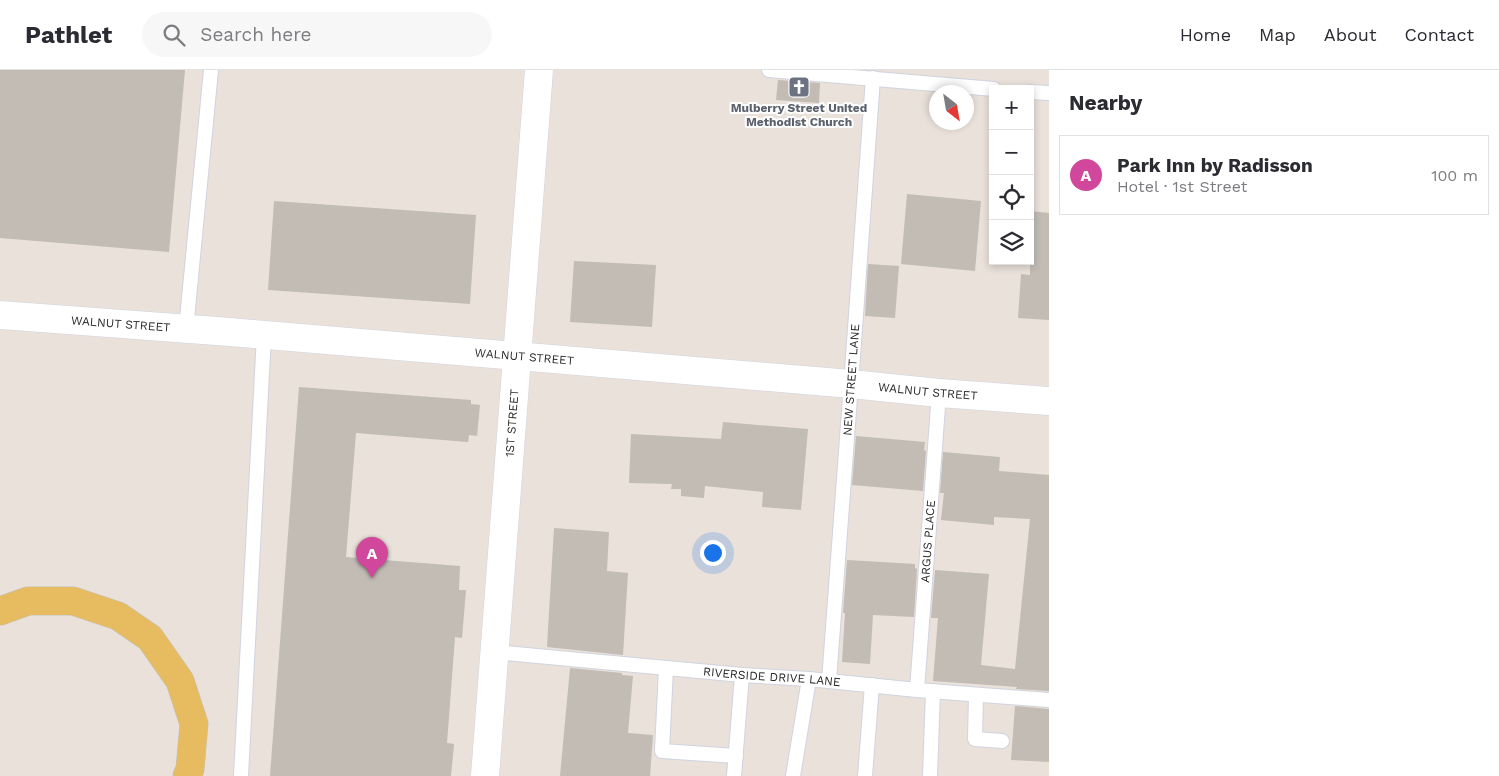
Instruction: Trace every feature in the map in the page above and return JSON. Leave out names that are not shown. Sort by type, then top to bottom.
[{"type":"main road","points":[[0,611],[28,601],[73,601],[118,616],[150,638],[180,681],[194,724],[190,769],[187,776]]},
{"type":"street","name":"1ST STREET","points":[[485,776],[539,70]]},
{"type":"street","name":"WALNUT STREET","points":[[0,315],[264,335],[1049,401]]},
{"type":"lane","points":[[186,329],[211,70]]},
{"type":"lane","points":[[769,70],[873,78],[918,76],[989,88]]},
{"type":"lane","name":"NEW STREET LANE","points":[[829,681],[873,78]]},
{"type":"lane","points":[[1034,92],[1049,94]]},
{"type":"lane","points":[[241,776],[264,335]]},
{"type":"lane","name":"ARGUS PLACE","points":[[917,690],[938,393]]},
{"type":"lane","name":"RIVERSIDE DRIVE LANE","points":[[495,652],[742,675],[1049,700]]},
{"type":"lane","points":[[666,668],[662,751],[736,756]]},
{"type":"lane","points":[[734,776],[742,675]]},
{"type":"lane","points":[[793,776],[808,679]]},
{"type":"lane","points":[[865,776],[872,685]]},
{"type":"lane","points":[[930,776],[933,691]]},
{"type":"lane","points":[[976,695],[976,738],[1002,741]]},
{"type":"building","points":[[0,70],[185,70],[169,252],[0,238]]},
{"type":"building","name":"Mulberry Street United Methodist Church","points":[[778,80],[820,83],[819,103],[776,100]]},
{"type":"building","points":[[907,194],[981,201],[975,271],[901,264]]},
{"type":"building","points":[[274,201],[476,215],[470,304],[268,290]]},
{"type":"building","points":[[1034,211],[1049,213],[1049,320],[1018,318],[1021,274],[1030,275],[1030,265],[1034,265]]},
{"type":"building","points":[[574,261],[656,265],[652,327],[570,322]]},
{"type":"building","points":[[868,264],[899,266],[895,318],[865,316]]},
{"type":"building","points":[[299,387],[471,400],[471,404],[480,405],[477,436],[469,435],[468,442],[356,433],[346,557],[460,566],[459,590],[466,590],[462,638],[455,637],[447,743],[454,744],[451,776],[270,776]]},
{"type":"building","points":[[723,422],[808,429],[801,510],[762,507],[763,492],[705,486],[704,498],[681,496],[681,489],[671,489],[672,484],[629,483],[631,434],[721,439]]},
{"type":"building","points":[[856,436],[925,442],[923,491],[852,485]]},
{"type":"building","points":[[943,452],[1000,457],[999,471],[1049,475],[1049,691],[933,681],[938,618],[931,618],[935,570],[989,574],[981,665],[1015,669],[1030,519],[994,517],[994,525],[941,520],[944,493],[940,493]]},
{"type":"building","points":[[554,528],[609,532],[607,571],[628,573],[623,655],[547,647]]},
{"type":"building","points":[[847,560],[915,564],[917,569],[914,617],[873,615],[870,664],[842,662]]},
{"type":"building","points":[[570,668],[622,673],[622,675],[633,676],[628,733],[653,735],[650,776],[560,776]]},
{"type":"building","points":[[1015,706],[1049,709],[1049,762],[1011,760]]},
{"type":"place","name":"Mulberry Street United Methodist Church","points":[[799,87]]},
{"type":"place","name":"Park Inn by Radisson","points":[[372,578]]}]
